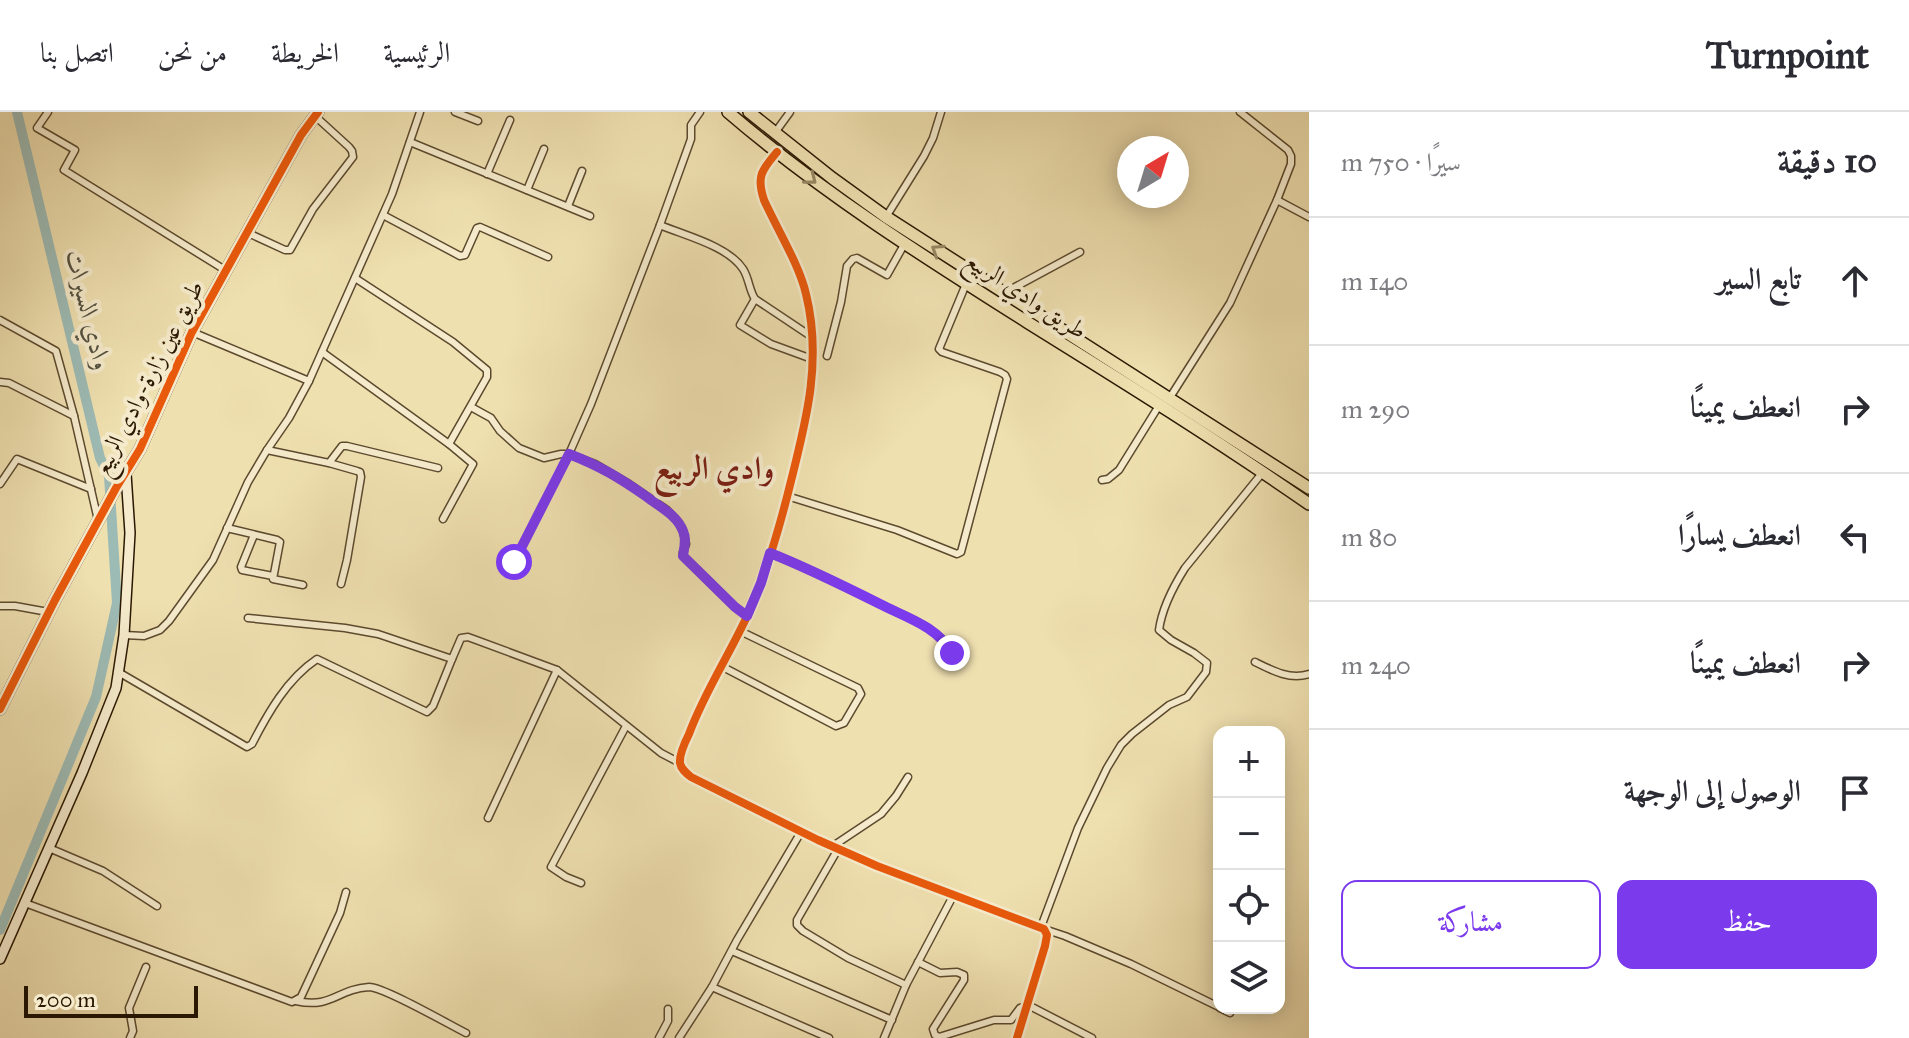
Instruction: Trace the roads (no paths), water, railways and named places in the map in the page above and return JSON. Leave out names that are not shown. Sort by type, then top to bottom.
[{"type":"highway","name":"طريق وادي الربيع","points":[[728,112],[854,210],[966,284],[1164,402],[1309,504]]},
{"type":"highway","points":[[749,112],[886,217],[1164,402],[1309,488]]},
{"type":"main road","name":"طريق عين زارة-وادي الربيع","points":[[0,709],[48,612],[155,418],[192,332],[301,135],[316,114]]},
{"type":"main road","points":[[0,959],[113,701],[124,635],[130,533],[126,474]]},
{"type":"street","points":[[48,112],[37,128],[75,150],[64,170],[225,270]]},
{"type":"street","points":[[124,635],[144,636],[160,630],[213,560],[248,482],[309,381],[402,169],[420,112]]},
{"type":"street","points":[[455,112],[478,121]]},
{"type":"street","points":[[514,562],[591,404],[691,139],[691,125],[700,112]]},
{"type":"street","points":[[774,134],[790,112]]},
{"type":"street","points":[[886,217],[924,156],[941,112]]},
{"type":"street","points":[[1102,480],[1119,470],[1230,303],[1291,164],[1288,150],[1240,112]]},
{"type":"street","points":[[246,232],[290,250],[313,209],[353,157],[349,147],[316,114]]},
{"type":"street","points":[[487,174],[510,120]]},
{"type":"street","points":[[410,142],[590,216]]},
{"type":"street","points":[[527,190],[544,149]]},
{"type":"street","points":[[680,763],[697,712],[740,631],[761,583],[808,413],[812,338],[806,291],[759,184],[762,170],[777,152]]},
{"type":"street","points":[[568,206],[582,171]]},
{"type":"street","points":[[1277,200],[1309,217]]},
{"type":"street","points":[[383,215],[460,256],[465,255],[480,227],[548,257]]},
{"type":"street","points":[[660,225],[732,256],[745,272],[755,299],[812,338]]},
{"type":"street","points":[[827,356],[847,266],[857,258],[887,275],[905,243]]},
{"type":"street","points":[[1004,293],[1080,252]]},
{"type":"street","points":[[355,278],[432,328],[487,370],[487,377],[449,444]]},
{"type":"street","points":[[787,496],[897,530],[957,554],[961,552],[1007,379],[1000,372],[939,349],[966,284]]},
{"type":"street","points":[[755,299],[740,325],[771,344],[812,359]]},
{"type":"street","points":[[0,320],[55,349],[98,520]]},
{"type":"street","points":[[192,332],[309,381]]},
{"type":"street","points":[[322,352],[473,464],[443,519]]},
{"type":"street","points":[[0,382],[9,383],[74,416]]},
{"type":"street","points":[[471,407],[491,418],[519,448],[544,458],[569,454],[610,472],[673,516],[683,531],[686,544],[683,556],[747,616]]},
{"type":"street","points":[[329,463],[339,448],[347,446],[438,468]]},
{"type":"street","points":[[267,450],[360,472],[341,584]]},
{"type":"street","points":[[0,484],[17,459],[91,489]]},
{"type":"street","points":[[1017,1038],[1045,946],[1047,935],[1043,928],[1078,828],[1098,784],[1132,734],[1169,705],[1187,697],[1206,672],[1207,663],[1159,630],[1175,583],[1263,472]]},
{"type":"street","points":[[227,528],[280,542],[273,579],[303,585]]},
{"type":"street","points":[[254,535],[242,570],[273,576]]},
{"type":"street","points":[[770,553],[817,572],[916,621],[940,638],[952,653]]},
{"type":"street","points":[[0,606],[48,612]]},
{"type":"street","points":[[248,618],[378,634],[452,659]]},
{"type":"street","points":[[721,666],[836,726],[844,723],[861,694],[858,688],[740,631]]},
{"type":"street","points":[[120,673],[247,747],[252,744],[270,709],[296,677],[317,659],[427,712],[433,706],[461,638],[465,636],[557,670],[661,753],[680,763],[691,777],[801,832],[953,896],[1065,936],[1213,1005]]},
{"type":"street","points":[[1255,662],[1290,676],[1309,674]]},
{"type":"street","points":[[488,818],[557,670]]},
{"type":"street","points":[[581,883],[551,867],[626,726]]},
{"type":"street","points":[[906,985],[848,958],[803,931],[797,920],[836,848],[881,814],[908,777]]},
{"type":"street","points":[[679,1038],[712,987],[801,832]]},
{"type":"street","points":[[49,848],[103,871],[157,906]]},
{"type":"street","points":[[296,1001],[301,997],[340,913],[346,892]]},
{"type":"street","points":[[884,1038],[906,985],[953,896]]},
{"type":"street","points":[[25,903],[286,1001],[325,1003],[347,991],[375,988],[466,1033]]},
{"type":"street","points":[[732,951],[892,1020]]},
{"type":"street","points":[[918,962],[940,973],[957,972],[964,975],[964,980],[933,1029],[939,1037],[994,1020],[1011,1020],[1020,1008],[1028,1005],[1092,1038]]},
{"type":"street","points":[[130,1038],[133,1031],[129,1008],[146,967]]},
{"type":"street","points":[[712,987],[829,1038]]},
{"type":"street","points":[[659,1038],[668,1021],[668,1009]]},
{"type":"waterway","name":"وادي السيرات","points":[[0,930],[96,697],[117,603],[109,476],[100,458],[17,112]]},
{"type":"district","name":"وادي الربيع","points":[[714,468]]}]
